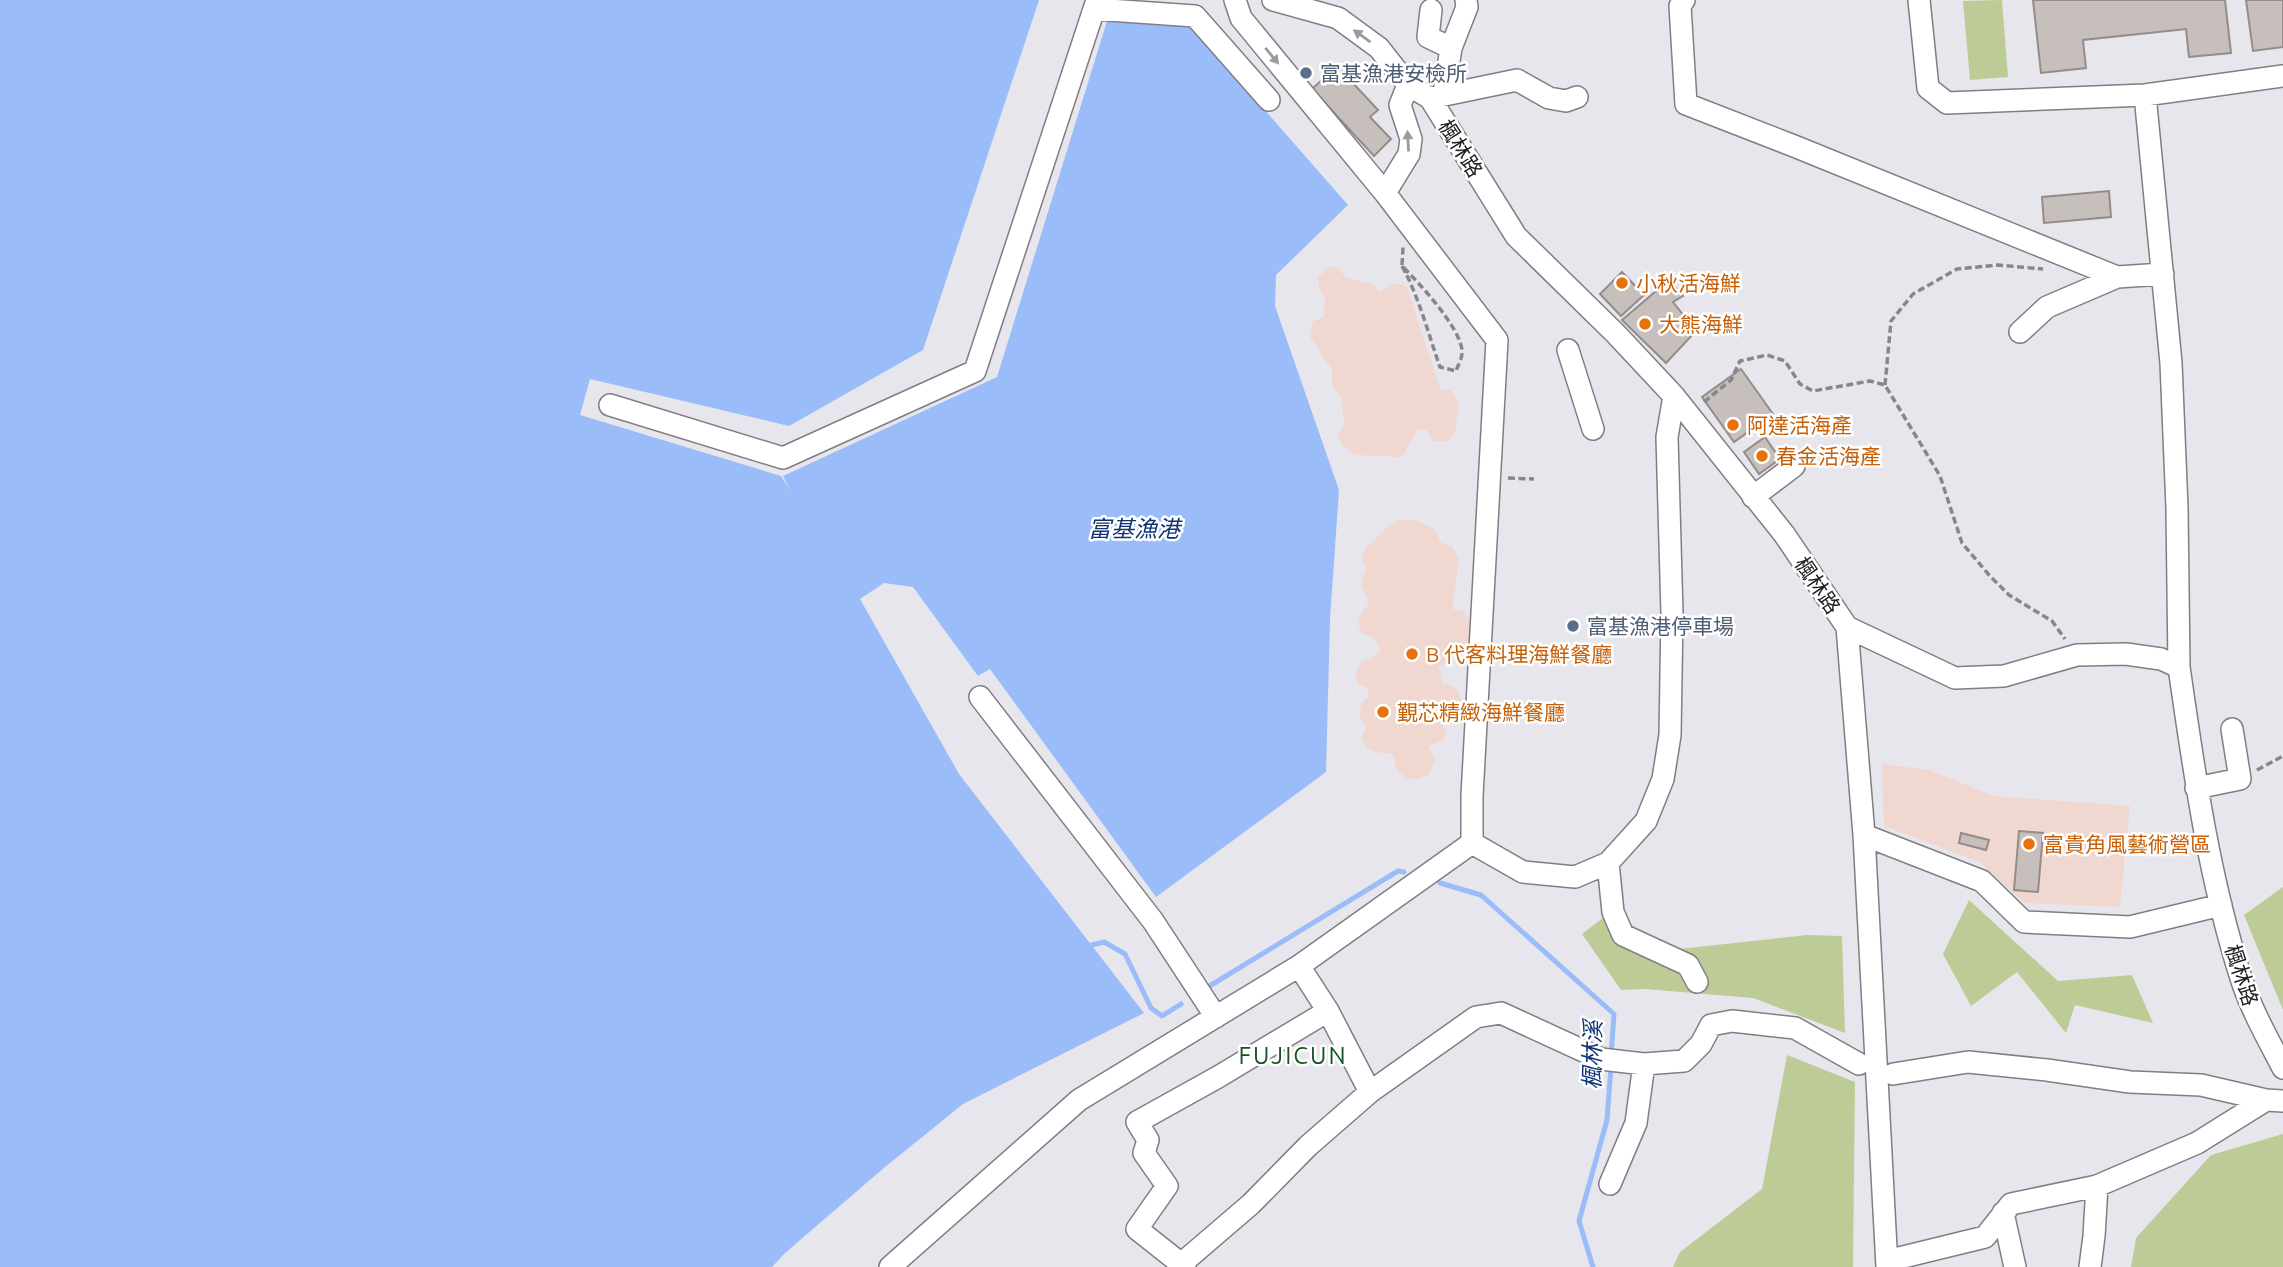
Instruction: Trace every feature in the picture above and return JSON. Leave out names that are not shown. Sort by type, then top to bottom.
[{"type":"street","points":[[1235,0],[1241,18],[1385,193],[1497,340],[1472,796],[1472,843]]},
{"type":"street","name":"楓林路","points":[[1273,0],[1338,18],[1379,48],[1408,85],[1437,96],[1516,236],[1616,334],[1674,396],[1784,534],[1847,627],[1955,678],[2004,676],[2077,655],[2126,653],[2161,659],[2179,667],[2196,788],[2221,905],[2242,982],[2258,1021],[2283,1068]]},
{"type":"street","points":[[1466,0],[1467,7],[1437,96],[1517,80],[1549,98],[1566,101],[1577,97]]},
{"type":"street","points":[[1684,0],[1680,6],[1686,104],[2117,277]]},
{"type":"street","points":[[1919,0],[1928,88],[1947,103],[2145,95],[2283,76]]},
{"type":"street","points":[[610,405],[783,458],[975,371],[1096,5],[1195,16],[1269,100]]},
{"type":"street","points":[[1431,10],[1427,37],[1451,48]]},
{"type":"street","points":[[1385,193],[1409,155],[1411,139],[1400,105],[1408,85]]},
{"type":"street","points":[[2145,95],[2171,362],[2179,667]]},
{"type":"street","points":[[2020,332],[2047,307],[2117,277],[2163,274]]},
{"type":"street","points":[[1568,350],[1593,429]]},
{"type":"street","points":[[1472,843],[1523,872],[1575,877],[1608,863],[1646,821],[1663,779],[1670,735],[1672,614],[1667,437],[1674,396]]},
{"type":"street","points":[[1753,497],[1794,466]]},
{"type":"street","points":[[1847,627],[1864,835],[1887,1264],[1985,1237],[2011,1204],[2097,1186],[2197,1143],[2275,1101]]},
{"type":"street","points":[[980,696],[1153,921],[1216,1017]]},
{"type":"street","points":[[2196,788],[2240,779],[2232,729]]},
{"type":"street","points":[[1864,835],[1982,881],[2024,922],[2130,927],[2221,905]]},
{"type":"street","points":[[890,1267],[1079,1100],[1299,966],[1472,843]]},
{"type":"street","points":[[1608,863],[1613,912],[1623,935],[1688,965],[1697,982]]},
{"type":"street","points":[[1299,966],[1328,1012],[1370,1092]]},
{"type":"street","points":[[1328,1012],[1137,1122],[1147,1140],[1144,1153],[1167,1186],[1138,1229],[1183,1265],[1251,1204],[1308,1146],[1370,1092],[1476,1017],[1501,1013],[1601,1059],[1644,1065],[1684,1061],[1701,1044],[1711,1025],[1732,1021],[1796,1028],[1858,1064]]},
{"type":"street","points":[[1893,1074],[1968,1062],[2130,1082],[2201,1084],[2275,1101]]},
{"type":"street","points":[[1610,1184],[1636,1123],[1644,1065]]},
{"type":"street","points":[[2090,1267],[2097,1186]]},
{"type":"street","points":[[2003,1213],[2015,1267]]},
{"type":"path","points":[[1402,266],[1428,293],[1457,336],[1463,352],[1456,371],[1440,367],[1415,288],[1402,266],[1403,217]]},
{"type":"path","points":[[2075,261],[2063,271],[1998,265],[1957,269],[1913,294],[1891,321],[1885,385],[1940,476],[1962,543],[2009,594],[2052,621],[2077,655]]},
{"type":"path","points":[[1689,415],[1731,380],[1740,360],[1768,355],[1785,361],[1800,384],[1813,391],[1870,381],[1885,385]]},
{"type":"path","points":[[2240,779],[2283,756]]},
{"type":"shaded area","points":[[1328,267],[1339,268],[1345,277],[1372,284],[1380,292],[1394,283],[1407,287],[1440,389],[1451,390],[1459,403],[1455,432],[1450,440],[1433,441],[1427,430],[1418,429],[1402,457],[1355,455],[1343,446],[1338,435],[1344,423],[1341,398],[1332,385],[1332,370],[1310,337],[1313,321],[1324,317],[1325,297],[1320,291],[1318,277]]},
{"type":"shaded area","name":"B 代客料理海鮮餐廳","points":[[1399,520],[1416,520],[1436,530],[1440,542],[1453,547],[1459,559],[1452,609],[1463,611],[1474,627],[1471,640],[1462,648],[1450,648],[1448,661],[1439,667],[1443,684],[1456,688],[1463,703],[1458,718],[1443,724],[1446,732],[1444,740],[1428,746],[1435,760],[1428,775],[1418,779],[1407,779],[1397,770],[1393,754],[1375,752],[1366,747],[1362,738],[1366,727],[1360,717],[1361,704],[1368,697],[1368,688],[1358,684],[1355,673],[1362,661],[1370,660],[1381,649],[1373,637],[1361,633],[1358,622],[1361,613],[1369,604],[1361,584],[1366,568],[1362,559],[1365,549],[1384,530]]},
{"type":"shaded area","name":"富貴角風藝術營區","points":[[1882,764],[1929,770],[1994,796],[2130,806],[2120,907],[2024,903],[1980,862],[1884,826]]},
{"type":"green space","points":[[2002,0],[2008,77],[1970,80],[1963,1]]},
{"type":"green space","points":[[2283,887],[2283,1010],[2244,915]]},
{"type":"green space","points":[[1969,900],[2058,981],[2132,975],[2153,1023],[2075,1005],[2066,1033],[2017,972],[1971,1006],[1943,954]]},
{"type":"green space","points":[[1603,918],[1670,950],[1807,935],[1842,936],[1845,1033],[1753,998],[1645,989],[1621,990],[1582,934]]},
{"type":"green space","points":[[1787,1055],[1855,1082],[1853,1267],[1673,1267],[1680,1252],[1762,1189]]},
{"type":"green space","points":[[2283,1134],[2283,1267],[2131,1267],[2136,1238],[2211,1155]]},
{"type":"water","name":"富基漁港","points":[[0,0],[1039,0],[923,350],[789,426],[590,379],[580,415],[781,476],[790,490],[783,476],[997,377],[1107,21],[1192,27],[1348,205],[1276,275],[1275,306],[1339,490],[1330,619],[1326,772],[1156,897],[990,669],[978,676],[913,587],[884,583],[860,599],[959,774],[1144,1013],[963,1104],[885,1167],[772,1267],[0,1267]]},
{"type":"building","points":[[2033,0],[2225,0],[2231,53],[2189,57],[2186,29],[2083,40],[2086,68],[2041,73]]},
{"type":"building","points":[[2246,0],[2283,0],[2283,47],[2253,51]]},
{"type":"building","points":[[1337,66],[1378,110],[1370,117],[1391,139],[1374,156],[1312,89]]},
{"type":"building","points":[[2109,191],[2111,217],[2044,223],[2042,197]]},
{"type":"building","name":"小秋活海鮮","points":[[1622,272],[1644,295],[1621,316],[1600,294]]},
{"type":"building","points":[[1669,280],[1683,296],[1673,302],[1696,331],[1666,363],[1622,320]]},
{"type":"building","points":[[1741,369],[1773,414],[1734,442],[1702,397]]},
{"type":"building","name":"春金活海產","points":[[1765,437],[1780,459],[1759,474],[1744,452]]},
{"type":"building","points":[[2019,831],[2043,833],[2038,892],[2014,890]]},
{"type":"building","points":[[1961,833],[1989,840],[1986,850],[1959,843]]},
{"type":"waterway","name":"楓林溪","points":[[1208,987],[1398,871],[1404,872]]},
{"type":"waterway","name":"楓林溪","points":[[1440,883],[1481,895],[1614,1014],[1611,1057]]},
{"type":"waterway","name":"楓林溪","points":[[1084,947],[1104,942],[1125,954],[1151,1008],[1162,1016],[1181,1004]]},
{"type":"waterway","name":"楓林溪","points":[[1593,1267],[1579,1221],[1607,1120],[1611,1067]]},
{"type":"place","name":"富基漁港安檢所","points":[[1306,73]]},
{"type":"place","name":"小秋活海鮮","points":[[1622,283]]},
{"type":"place","name":"大熊海鮮","points":[[1645,324]]},
{"type":"place","name":"阿達活海產","points":[[1733,425]]},
{"type":"place","name":"春金活海產","points":[[1762,456]]},
{"type":"place","name":"富基漁港停車場","points":[[1573,626]]},
{"type":"place","name":"B 代客料理海鮮餐廳","points":[[1412,654]]},
{"type":"place","name":"覲芯精緻海鮮餐廳","points":[[1383,712]]},
{"type":"place","name":"富貴角風藝術營區","points":[[2029,844]]},
{"type":"district","name":"FUJICUN","points":[[1293,1055]]}]
